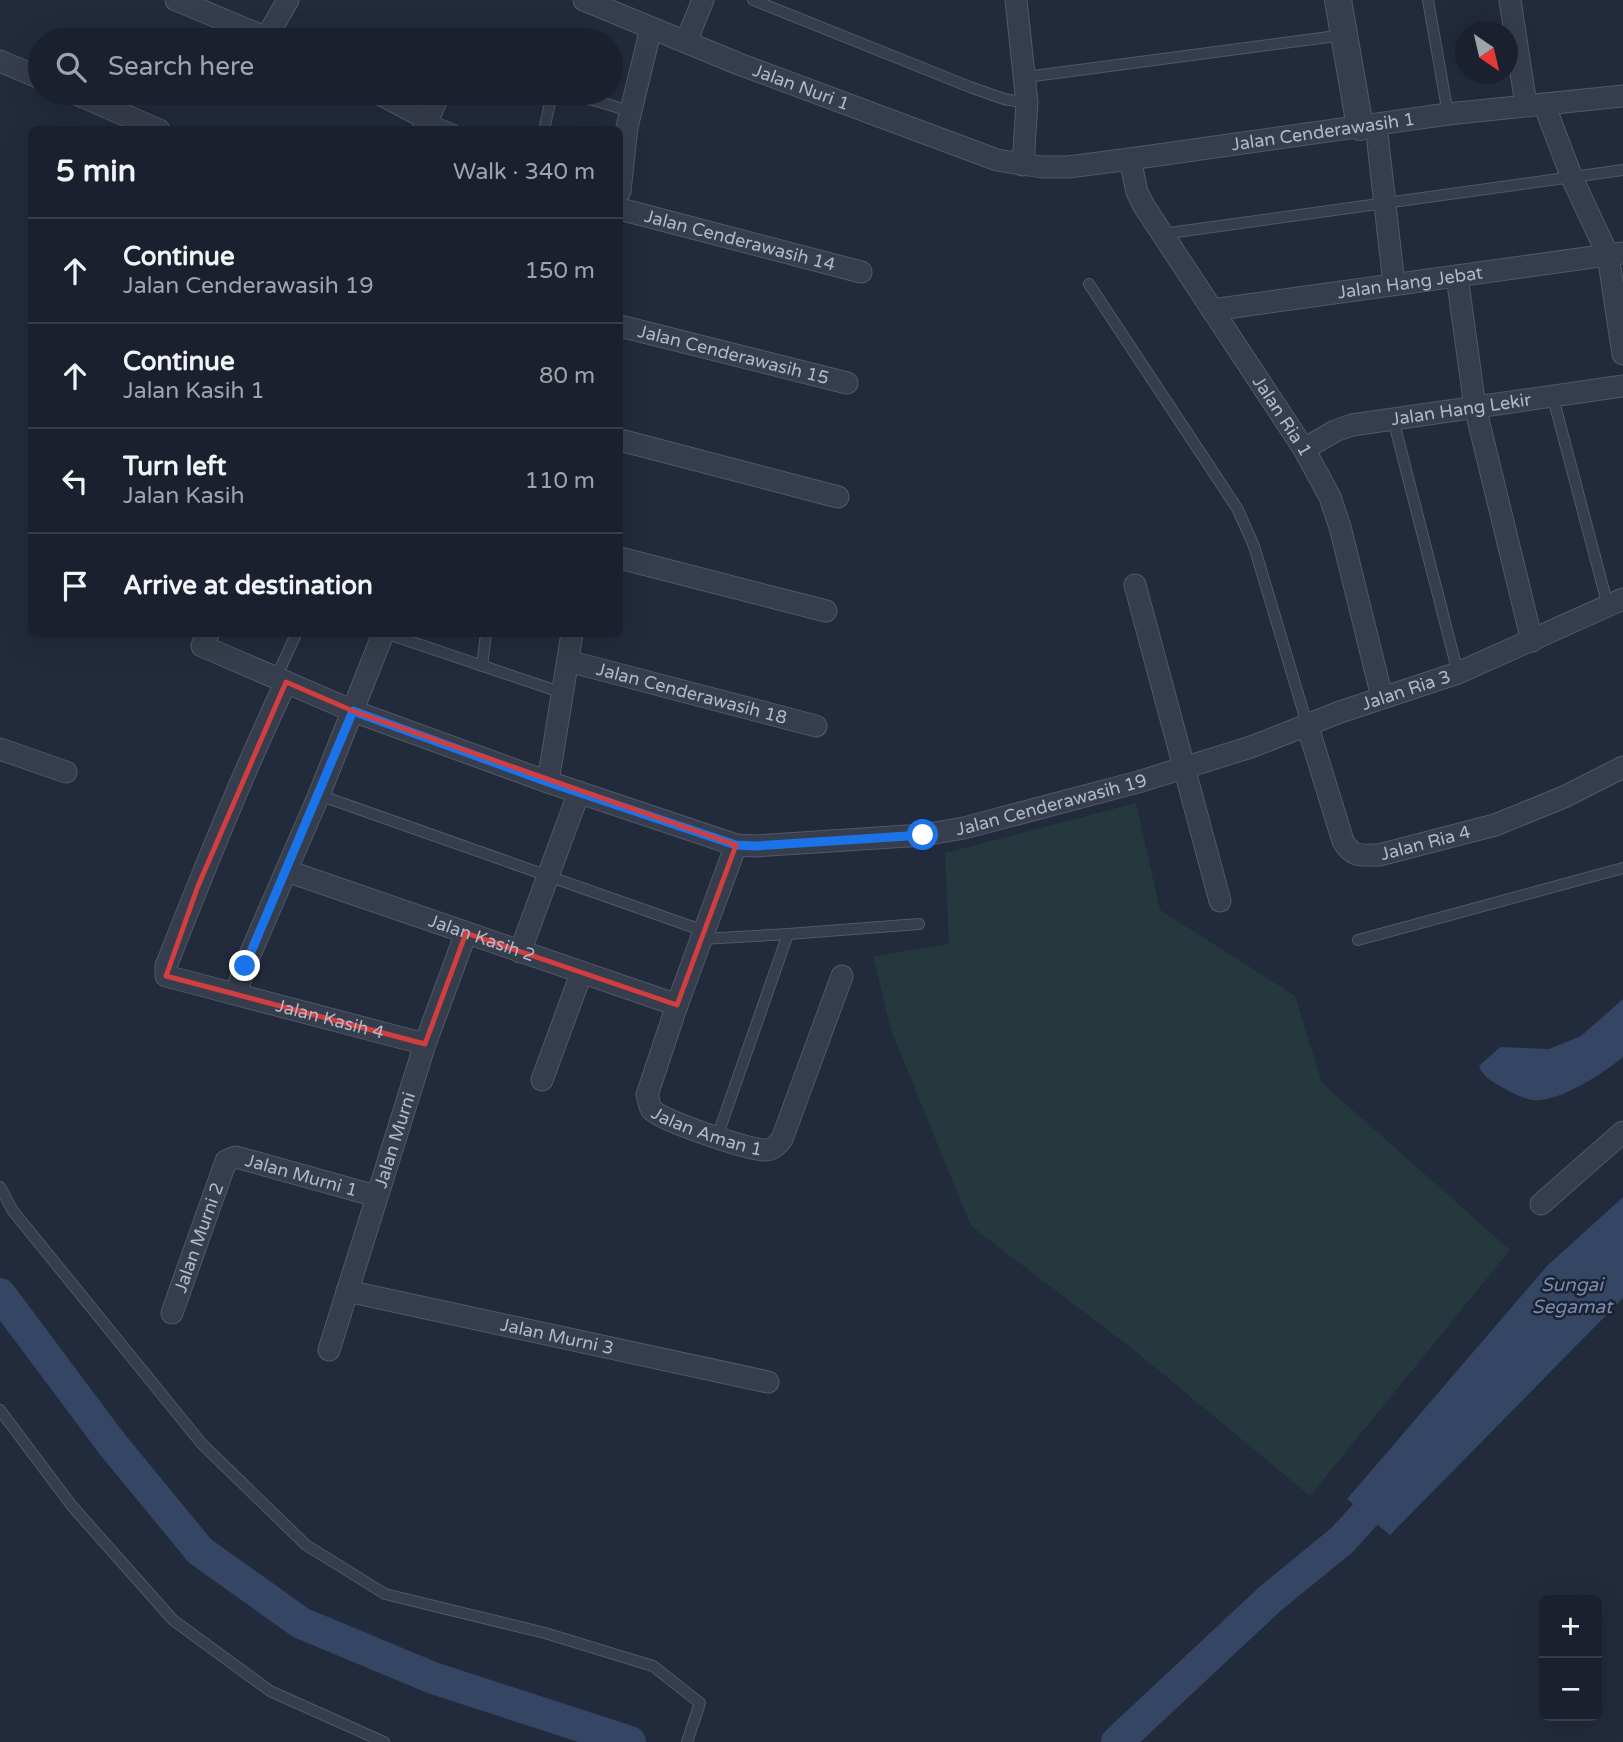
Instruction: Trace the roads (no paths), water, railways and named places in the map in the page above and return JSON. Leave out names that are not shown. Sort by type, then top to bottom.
[{"type":"street","points":[[176,0],[243,28]]},
{"type":"street","points":[[274,28],[288,0]]},
{"type":"street","name":"Jalan Nuri 1","points":[[584,0],[686,43],[997,160],[1023,165]]},
{"type":"street","points":[[686,43],[703,0]]},
{"type":"street","points":[[1016,0],[1026,77],[1023,165]]},
{"type":"street","points":[[1338,0],[1384,203],[1394,284]]},
{"type":"street","points":[[1510,0],[1535,105],[1615,254],[1623,354]]},
{"type":"street","points":[[623,169],[631,111],[651,28]]},
{"type":"street","points":[[0,61],[28,73]]},
{"type":"street","name":"Jalan Cenderawasih 1","points":[[1023,165],[1068,167],[1448,114],[1623,96]]},
{"type":"street","points":[[102,105],[150,126]]},
{"type":"street","points":[[396,105],[425,124],[434,105]]},
{"type":"street","name":"Jalan Ria 1","points":[[1130,159],[1137,192],[1304,449],[1330,497],[1382,697]]},
{"type":"street","name":"Jalan Cenderawasih 14","points":[[623,210],[861,272]]},
{"type":"street","name":"Jalan Hang Jebat","points":[[1212,310],[1615,254]]},
{"type":"street","points":[[1457,276],[1475,407],[1532,641]]},
{"type":"street","name":"Jalan Cenderawasih 15","points":[[623,327],[847,383]]},
{"type":"street","name":"Jalan Hang Lekir","points":[[1304,449],[1335,431],[1352,425],[1552,394],[1623,386]]},
{"type":"street","points":[[623,441],[838,497]]},
{"type":"street","points":[[623,559],[826,611]]},
{"type":"street","points":[[1135,586],[1220,901]]},
{"type":"street","name":"Jalan Ria 3","points":[[1185,768],[1251,747],[1382,697],[1458,673],[1615,602]]},
{"type":"street","points":[[236,993],[245,966],[385,637]]},
{"type":"street","points":[[548,782],[572,637]]},
{"type":"street","name":"Jalan Cenderawasih 19","points":[[205,640],[281,680],[353,711],[548,782],[736,845],[923,835],[1185,768]]},
{"type":"street","name":"Jalan Cenderawasih 18","points":[[568,660],[816,726]]},
{"type":"street","name":"Jalan Kasih 4","points":[[281,680],[166,966],[166,976],[425,1044]]},
{"type":"street","name":"Jalan Ria 4","points":[[1307,724],[1343,841],[1349,851],[1359,855],[1379,855],[1495,825],[1564,797],[1623,768]]},
{"type":"street","points":[[0,749],[66,772]]},
{"type":"street","points":[[520,951],[579,792]]},
{"type":"street","name":"Jalan Aman 1","points":[[736,845],[647,1095],[651,1109],[661,1117],[717,1137],[765,1150],[775,1148],[782,1139],[842,976]]},
{"type":"street","name":"Jalan Kasih 2","points":[[286,871],[580,974],[677,1005]]},
{"type":"street","name":"Jalan Murni","points":[[330,1350],[425,1044],[466,933]]},
{"type":"street","points":[[542,1080],[580,974]]},
{"type":"street","points":[[1541,1204],[1623,1132]]},
{"type":"street","name":"Jalan Murni 1","points":[[226,1161],[236,1157],[376,1196]]},
{"type":"street","name":"Jalan Murni 2","points":[[172,1313],[226,1161]]},
{"type":"street","name":"Jalan Murni 3","points":[[347,1291],[768,1382]]},
{"type":"lane","points":[[753,0],[970,87],[1004,99],[1027,103]]},
{"type":"lane","points":[[1428,0],[1448,114]]},
{"type":"lane","points":[[1026,77],[1344,34]]},
{"type":"lane","points":[[545,126],[548,105]]},
{"type":"lane","points":[[609,105],[631,111]]},
{"type":"lane","points":[[1162,234],[1623,170]]},
{"type":"lane","points":[[1089,284],[1237,508],[1254,547],[1307,724]]},
{"type":"lane","points":[[1552,394],[1615,602]]},
{"type":"lane","points":[[1393,419],[1458,673]]},
{"type":"lane","points":[[281,680],[295,637]]},
{"type":"lane","points":[[395,637],[563,694]]},
{"type":"lane","points":[[482,666],[486,637]]},
{"type":"lane","points":[[319,794],[703,935],[788,934],[919,924]]},
{"type":"lane","points":[[1357,940],[1623,868]]},
{"type":"lane","points":[[717,1137],[788,934]]},
{"type":"lane","points":[[0,1186],[13,1211],[202,1444],[306,1545],[385,1594],[545,1633],[653,1666],[700,1703],[687,1742]]},
{"type":"lane","points":[[0,1410],[72,1506],[173,1620],[270,1690],[384,1742]]},
{"type":"water","points":[[1623,999],[1623,1057],[1580,1086],[1554,1097],[1532,1100],[1494,1083],[1485,1076],[1479,1066],[1500,1047],[1549,1049],[1581,1036]]},
{"type":"water","name":"Sungai Segamat","points":[[1623,1197],[1623,1298],[1390,1535],[1347,1499],[1547,1266]]},
{"type":"waterway","points":[[0,1294],[112,1444],[200,1551],[301,1623],[433,1678],[630,1742]]},
{"type":"waterway","points":[[1117,1742],[1271,1598],[1342,1540],[1393,1484]]}]
